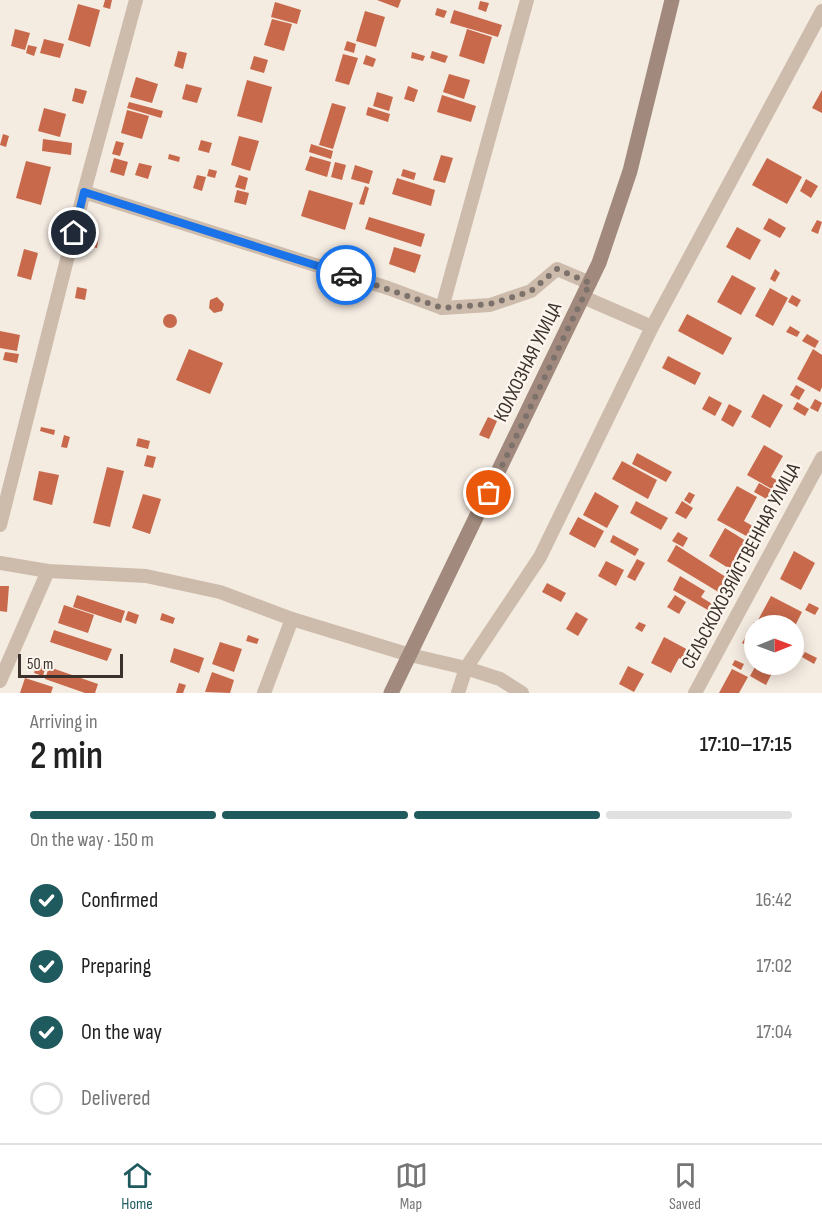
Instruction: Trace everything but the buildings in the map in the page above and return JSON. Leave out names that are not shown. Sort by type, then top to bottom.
[{"type":"main road","name":"КОЛХОЗНАЯ УЛИЦА","points":[[391,693],[586,290],[614,224],[630,171],[672,0]]},
{"type":"street","points":[[0,525],[84,192],[136,0]]},
{"type":"street","points":[[442,308],[527,0]]},
{"type":"street","points":[[458,693],[466,668],[540,557],[652,327],[822,11]]},
{"type":"street","points":[[84,192],[377,285],[442,308],[490,304],[531,291],[557,269],[586,290],[652,327]]},
{"type":"street","name":"СЕЛЬСКОХОЗЯЙСТВЕННАЯ УЛИЦА","points":[[695,693],[822,458]]},
{"type":"street","points":[[0,563],[48,571],[146,576],[220,592],[292,619],[410,655],[466,668],[500,679],[522,693]]},
{"type":"street","points":[[0,681],[48,571]]},
{"type":"street","points":[[264,693],[292,619]]},
{"type":"way so far","points":[[346,275],[442,308],[490,304],[531,291],[557,269],[590,283],[489,493]]},
{"type":"route","points":[[74,233],[84,192],[346,275]]}]
